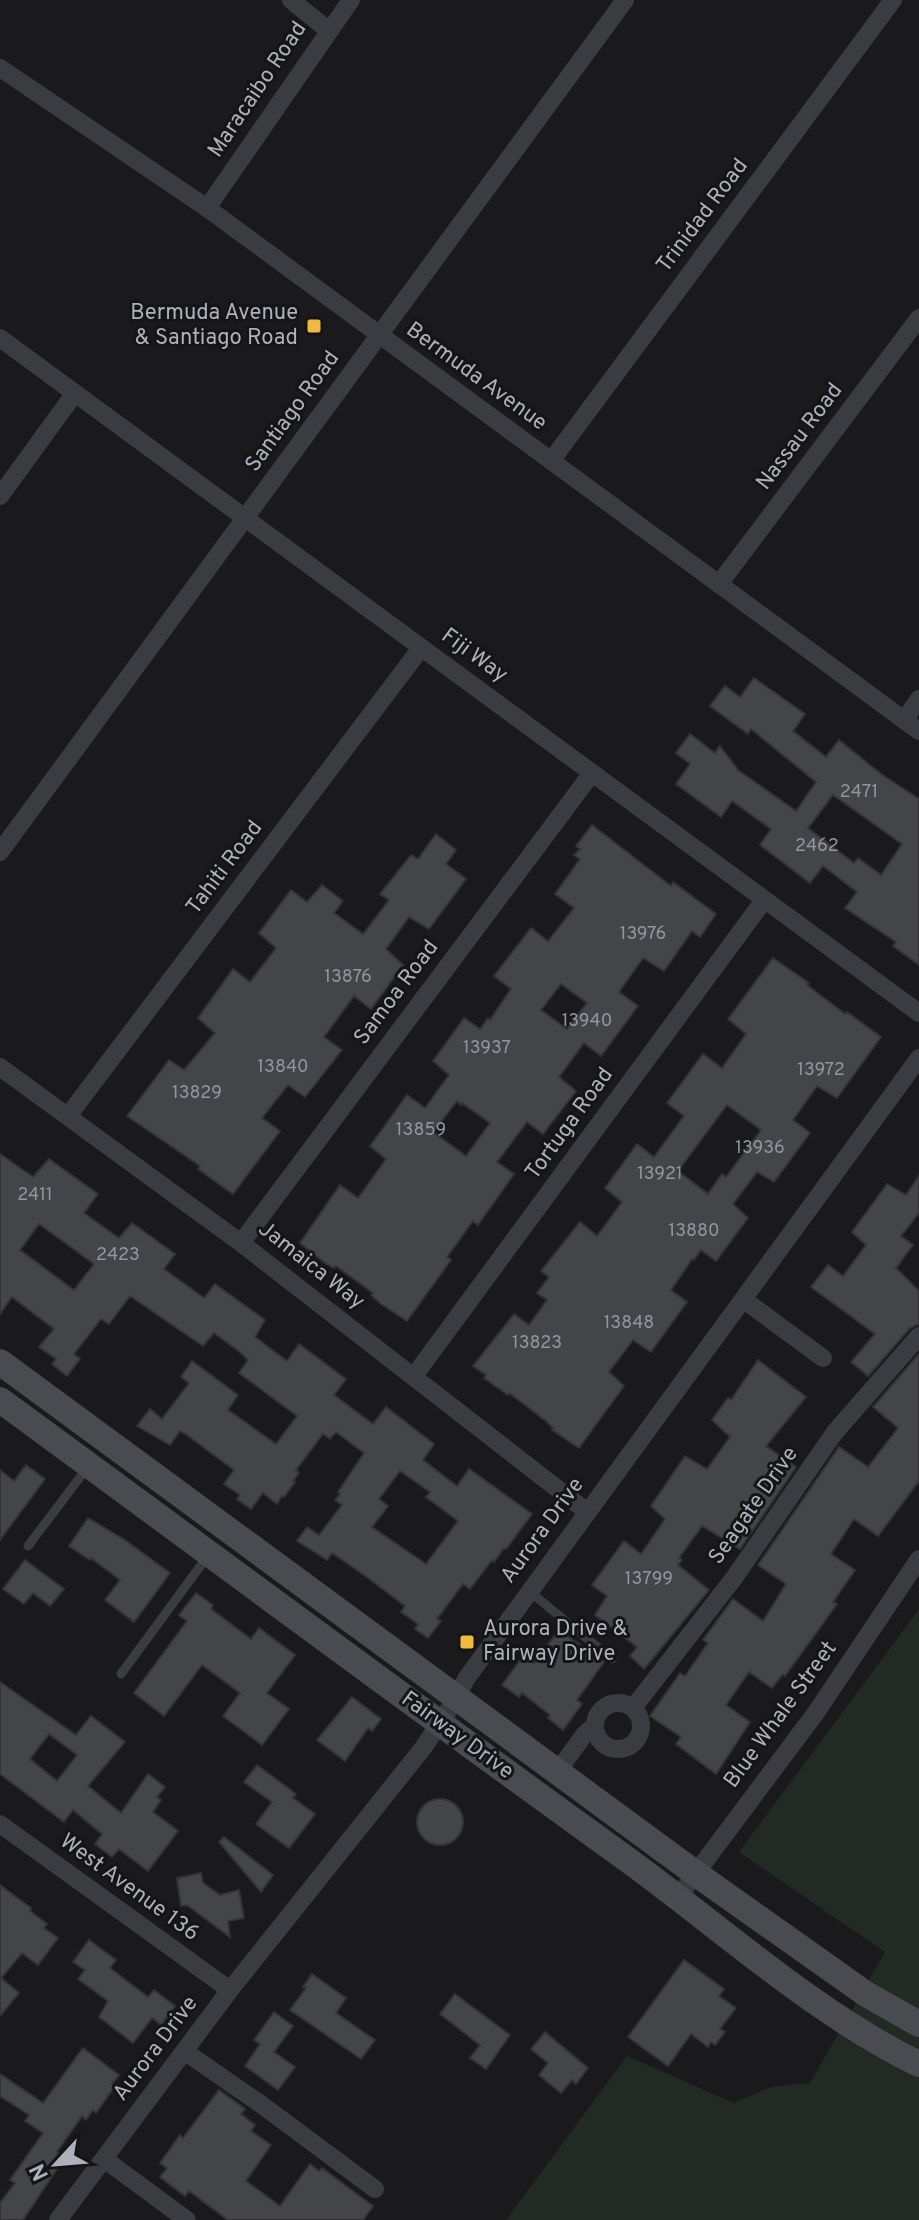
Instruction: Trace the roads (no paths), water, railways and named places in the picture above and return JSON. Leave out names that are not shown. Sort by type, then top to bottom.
[{"type":"street","points":[[291,0],[328,30]]},
{"type":"street","name":"Maracaibo Road","points":[[207,208],[351,0]]},
{"type":"street","name":"Santiago Road","points":[[0,852],[625,0]]},
{"type":"street","name":"Trinidad Road","points":[[551,461],[893,0]]},
{"type":"street","name":"Bermuda Avenue","points":[[0,68],[207,208],[912,726]]},
{"type":"street","name":"Nassau Road","points":[[719,584],[919,318]]},
{"type":"street","name":"Fiji Way","points":[[0,338],[919,1013]]},
{"type":"street","points":[[0,496],[75,393]]},
{"type":"street","name":"Tahiti Road","points":[[68,1116],[421,648]]},
{"type":"street","points":[[912,726],[919,699]]},
{"type":"street","name":"Samoa Road","points":[[241,1243],[592,773]]},
{"type":"street","name":"Tortuga Road","points":[[414,1376],[764,900]]},
{"type":"street","name":"Aurora Drive","points":[[58,2220],[230,1990],[423,1748],[466,1679],[586,1511],[919,1058]]},
{"type":"street","name":"Jamaica Way","points":[[0,1067],[241,1243],[586,1511]]},
{"type":"street","points":[[744,1300],[823,1358]]},
{"type":"street","name":"Seagate Drive","points":[[633,1708],[734,1578],[835,1432],[919,1336]]},
{"type":"street","name":"Fairway Drive","points":[[0,1362],[695,1873],[866,1994],[919,2024]]},
{"type":"street","points":[[28,1421],[47,1397]]},
{"type":"street","name":"Fairway Drive","points":[[0,1400],[833,2013],[919,2064]]},
{"type":"street","name":"Blue Whale Street","points":[[678,1897],[815,1714],[919,1559]]},
{"type":"street","points":[[557,1772],[594,1726],[599,1712],[611,1703],[633,1708],[642,1729],[634,1743],[620,1750],[599,1741],[594,1726]]},
{"type":"street","name":"West Avenue 136","points":[[0,1824],[230,1990]]},
{"type":"street","points":[[184,2051],[375,2189]]},
{"type":"street","points":[[104,2159],[187,2220]]},
{"type":"lane","points":[[28,1546],[89,1465]]},
{"type":"lane","points":[[121,1674],[209,1554]]},
{"type":"lane","points":[[529,1591],[612,1659]]},
{"type":"place","name":"Bermuda Avenue & Santiago Road","points":[[314,326]]},
{"type":"place","name":"Aurora Drive & Fairway Drive","points":[[467,1642]]}]
